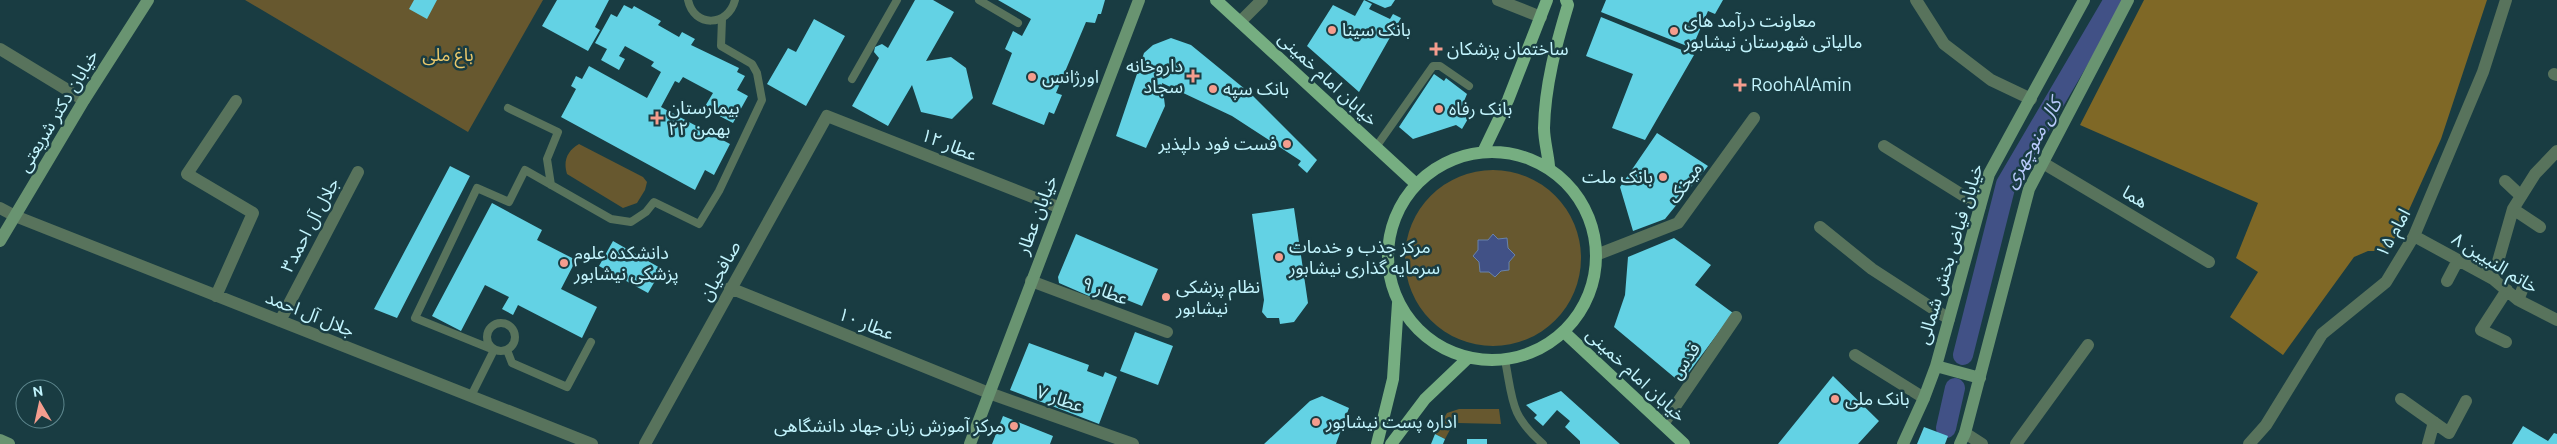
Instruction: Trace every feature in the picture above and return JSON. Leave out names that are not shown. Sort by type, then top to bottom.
[{"type":"main road","name":"خیابان امام خمینی","points":[[1216,0],[1416,184]]},
{"type":"main road","points":[[1483,152],[1508,100],[1547,0]]},
{"type":"main road","points":[[1549,166],[1544,129],[1547,93],[1556,47],[1568,5],[1566,0]]},
{"type":"main road","points":[[1483,152],[1508,153],[1549,166],[1578,197],[1592,225],[1596,255],[1593,284],[1582,310],[1564,332],[1539,349],[1505,360],[1468,358],[1436,345],[1414,327],[1398,303],[1389,279],[1388,245],[1391,228],[1400,204],[1416,184],[1436,168],[1458,157],[1483,152]]},
{"type":"main road","points":[[1377,444],[1393,379],[1398,303]]},
{"type":"main road","name":"خیابان امام خمینی","points":[[1564,332],[1684,444]]},
{"type":"main road","points":[[1391,444],[1425,399],[1468,358]]},
{"type":"street","name":"خیابان دکتر شریعتی","points":[[0,241],[84,100],[148,0]]},
{"type":"street","name":"خیابان عطار","points":[[970,444],[1058,207],[1139,0]]},
{"type":"street","points":[[1240,22],[1262,0]]},
{"type":"street","points":[[1498,0],[1541,17]]},
{"type":"street","points":[[1916,0],[1944,44],[1991,80],[2031,99]]},
{"type":"street","name":"خیابان فیاض بخش شمالی","points":[[1903,444],[1936,366],[1989,174],[2084,0]]},
{"type":"street","points":[[1982,444],[1963,439],[2029,189],[2128,0]]},
{"type":"street","name":"امام ۱۵","points":[[2248,444],[2266,425],[2322,334],[2386,282],[2414,236],[2484,72],[2506,0]]},
{"type":"street","points":[[0,49],[84,100]]},
{"type":"street","points":[[216,296],[253,213],[187,174],[236,102]]},
{"type":"street","name":"عطار ۱۲","points":[[827,116],[1058,207]]},
{"type":"street","name":"صافحیان","points":[[646,444],[730,288],[827,116]]},
{"type":"street","name":"میخک","points":[[1596,255],[1678,223],[1754,118]]},
{"type":"street","points":[[1884,146],[1980,206]]},
{"type":"street","points":[[2493,279],[2513,208],[2535,174],[2557,151]]},
{"type":"street","name":"هما","points":[[2043,163],[2209,262]]},
{"type":"street","name":"جلال آل احمد۳","points":[[280,321],[358,172]]},
{"type":"street","points":[[2505,181],[2521,196]]},
{"type":"street","name":"جلال آل احمد","points":[[0,208],[15,216],[592,444]]},
{"type":"street","points":[[2513,208],[2540,227]]},
{"type":"street","points":[[1820,227],[1872,269],[1949,319]]},
{"type":"street","name":"خاتم النبیین ۸","points":[[2414,236],[2493,279],[2518,300],[2557,320]]},
{"type":"street","points":[[2447,281],[2458,260]]},
{"type":"street","name":"عطار ۹","points":[[1031,281],[1167,332]]},
{"type":"street","points":[[2518,300],[2525,283]]},
{"type":"street","name":"عطار ۱۰","points":[[730,288],[988,393]]},
{"type":"street","points":[[2506,342],[2481,330],[2507,290]]},
{"type":"street","name":"قدس","points":[[1663,424],[1736,317]]},
{"type":"street","points":[[2016,444],[2088,345]]},
{"type":"street","points":[[1855,355],[1924,398]]},
{"type":"street","points":[[1936,366],[1980,378]]},
{"type":"street","name":"عطار ۷","points":[[988,393],[1133,444]]},
{"type":"street","points":[[2401,400],[2448,432],[2466,401]]},
{"type":"street","points":[[2428,444],[2434,422]]},
{"type":"street","points":[[0,440],[9,444]]},
{"type":"lane","points":[[688,0],[690,8],[700,19],[715,21],[722,19],[733,8],[735,0]]},
{"type":"lane","points":[[852,79],[897,0]]},
{"type":"lane","points":[[979,0],[1018,23]]},
{"type":"lane","points":[[494,350],[487,343],[487,334],[492,326],[501,323],[510,326],[515,334],[514,343],[507,350],[494,350],[415,318],[477,188],[509,202],[525,170],[611,219],[632,222],[646,212],[654,202],[699,224],[719,191],[762,100],[757,73],[752,64],[721,46],[722,19]]},
{"type":"lane","points":[[1376,147],[1430,69],[1436,65],[1469,86]]},
{"type":"lane","points":[[508,108],[558,132],[547,159],[551,184]]},
{"type":"lane","points":[[507,350],[512,363],[568,387],[591,342]]},
{"type":"lane","points":[[471,396],[494,350]]},
{"type":"lane","points":[[1505,360],[1516,414],[1526,429],[1543,444]]},
{"type":"green space","name":"باغ ملی","points":[[245,0],[543,0],[468,132]]},
{"type":"green space","points":[[579,144],[643,177],[647,182],[645,190],[637,203],[623,208],[567,174],[567,157]]},
{"type":"green space","points":[[1484,170],[1502,170],[1519,173],[1535,180],[1561,202],[1571,216],[1578,232],[1581,258],[1580,275],[1575,292],[1561,314],[1549,326],[1535,336],[1519,343],[1502,346],[1484,346],[1467,343],[1451,336],[1425,314],[1415,300],[1408,284],[1405,267],[1405,249],[1408,232],[1415,216],[1437,190],[1451,180],[1467,173]]},
{"type":"green space","points":[[1459,409],[1499,409],[1501,424],[1458,423],[1452,426],[1445,439],[1435,434],[1447,413]]},
{"type":"shaded area","points":[[2144,0],[2487,0],[2441,139],[2399,232],[2385,251],[2368,251],[2354,257],[2283,355],[2230,317],[2258,272],[2236,258],[2258,203],[2080,125]]},
{"type":"water","points":[[1493,234],[1498,239],[1507,238],[1508,248],[1515,255],[1509,262],[1509,270],[1501,271],[1495,277],[1489,272],[1480,272],[1479,262],[1473,256],[1478,250],[1478,240],[1488,240]]},
{"type":"building","points":[[414,0],[437,0],[427,19],[409,9]]},
{"type":"building","points":[[557,0],[609,0],[595,27],[600,30],[588,51],[542,26]]},
{"type":"building","points":[[915,0],[933,0],[954,12],[926,61],[951,57],[966,68],[973,98],[952,119],[921,112],[912,85],[888,126],[852,106],[879,58],[874,52],[875,47],[882,44],[888,48]]},
{"type":"building","points":[[998,0],[1105,0],[1101,14],[1098,14],[1095,23],[1086,22],[1056,93],[1062,95],[1054,114],[1049,112],[1044,125],[992,104],[1012,53],[1005,49],[1013,31],[1022,36],[1031,19]]},
{"type":"building","points":[[1364,0],[1372,4],[1369,9],[1390,19],[1393,14],[1401,18],[1359,92],[1307,46],[1333,5],[1355,16]]},
{"type":"building","points":[[1367,0],[1395,0],[1391,6],[1385,8]]},
{"type":"building","name":"معاونت درآمد های مالیاتی شهرستان نیشابور","points":[[1606,0],[1723,0],[1715,14],[1708,11],[1692,48],[1601,12]]},
{"type":"building","points":[[624,5],[632,9],[634,6],[661,21],[658,25],[679,37],[682,32],[695,39],[691,45],[739,68],[737,72],[745,76],[737,90],[748,96],[733,123],[704,108],[713,93],[683,77],[679,83],[675,81],[661,107],[730,144],[714,175],[705,170],[695,190],[561,117],[576,89],[571,86],[576,76],[582,79],[589,66],[647,98],[661,72],[651,66],[654,62],[625,46],[619,56],[625,59],[619,70],[601,60],[607,49],[595,43],[611,14],[617,17]]},
{"type":"building","points":[[1601,17],[1694,55],[1645,140],[1612,128],[1633,74],[1586,56]]},
{"type":"building","points":[[814,19],[845,36],[806,106],[767,84],[788,48],[796,52]]},
{"type":"building","points":[[1171,38],[1191,45],[1251,94],[1317,160],[1307,173],[1298,165],[1301,161],[1232,116],[1162,83],[1165,106],[1146,148],[1116,136],[1144,53],[1153,45]]},
{"type":"building","name":"بانک رفاه","points":[[1434,74],[1444,81],[1446,78],[1467,94],[1462,106],[1472,112],[1462,129],[1456,125],[1413,139],[1399,127]]},
{"type":"building","name":"بانک ملت","points":[[1657,133],[1708,166],[1665,219],[1633,231],[1620,187]]},
{"type":"building","points":[[450,166],[470,176],[397,318],[374,309]]},
{"type":"building","points":[[492,203],[542,230],[537,240],[576,260],[561,289],[597,307],[582,338],[518,305],[513,315],[502,309],[509,297],[485,285],[461,331],[432,316]]},
{"type":"building","name":"مرکز جذب و خدمات سرمایه گذاری نیشابور","points":[[1294,208],[1308,303],[1294,322],[1280,324],[1279,318],[1267,318],[1262,312],[1264,300],[1252,214]]},
{"type":"building","points":[[1076,234],[1158,269],[1142,306],[1102,290],[1089,296],[1059,283],[1058,277]]},
{"type":"building","points":[[1674,238],[1711,265],[1695,285],[1733,313],[1681,383],[1614,327],[1625,295],[1628,257]]},
{"type":"building","points":[[613,241],[662,269],[648,293],[599,266]]},
{"type":"building","points":[[1135,332],[1173,346],[1158,385],[1120,371]]},
{"type":"building","points":[[1029,343],[1089,365],[1087,371],[1103,377],[1105,372],[1117,377],[1099,424],[1010,390]]},
{"type":"building","name":"بانک ملی","points":[[1833,376],[1879,421],[1858,444],[1778,444]]},
{"type":"building","points":[[1561,391],[1620,444],[1580,444],[1580,441],[1565,427],[1570,421],[1557,410],[1543,426],[1534,418],[1537,415],[1526,405]]},
{"type":"building","name":"اداره پست نیشابور","points":[[1322,396],[1349,408],[1336,444],[1264,444],[1310,401]]},
{"type":"building","name":"مرکز آموزش زبان جهاد دانشگاهی","points":[[1003,416],[1053,436],[1050,444],[992,444]]},
{"type":"building","points":[[2523,426],[2548,441],[2554,433],[2557,434],[2557,444],[2512,444]]},
{"type":"building","points":[[1924,427],[1948,436],[1945,444],[1917,444]]},
{"type":"building","points":[[1435,434],[1445,439],[1443,444],[1431,444]]},
{"type":"building","points":[[1467,439],[1487,439],[1487,444],[1467,444]]},
{"type":"waterway","name":"کال منوچهری","points":[[1963,355],[2006,184],[2114,0]]},
{"type":"waterway","name":"کال منوچهری","points":[[1946,428],[1955,388]]},
{"type":"place","name":"بانک سینا","points":[[1332,30]]},
{"type":"place","name":"معاونت درآمد های مالیاتی شهرستان نیشابور","points":[[1674,31]]},
{"type":"place","name":"ساختمان پزشکان","points":[[1436,49]]},
{"type":"place","name":"داروخانه سجاد","points":[[1193,76]]},
{"type":"place","name":"اورژانس","points":[[1032,77]]},
{"type":"place","name":"RoohAlAmin","points":[[1740,85]]},
{"type":"place","name":"بانک سپه","points":[[1213,89]]},
{"type":"place","name":"بانک رفاه","points":[[1439,109]]},
{"type":"place","name":"بیمارستان ۲۲ بهمن","points":[[657,118]]},
{"type":"place","name":"فست فود دلپذیر","points":[[1287,144]]},
{"type":"place","name":"بانک ملت","points":[[1663,177]]},
{"type":"place","name":"مرکز جذب و خدمات سرمایه گذاری نیشابور","points":[[1279,257]]},
{"type":"place","name":"دانشکده علوم پزشکی نیشابور","points":[[564,263]]},
{"type":"place","name":"نظام پزشکی نیشابور","points":[[1166,297]]},
{"type":"place","name":"بانک ملی","points":[[1835,399]]},
{"type":"place","name":"اداره پست نیشابور","points":[[1316,422]]},
{"type":"place","name":"مرکز آموزش زبان جهاد دانشگاهی","points":[[1014,426]]}]
